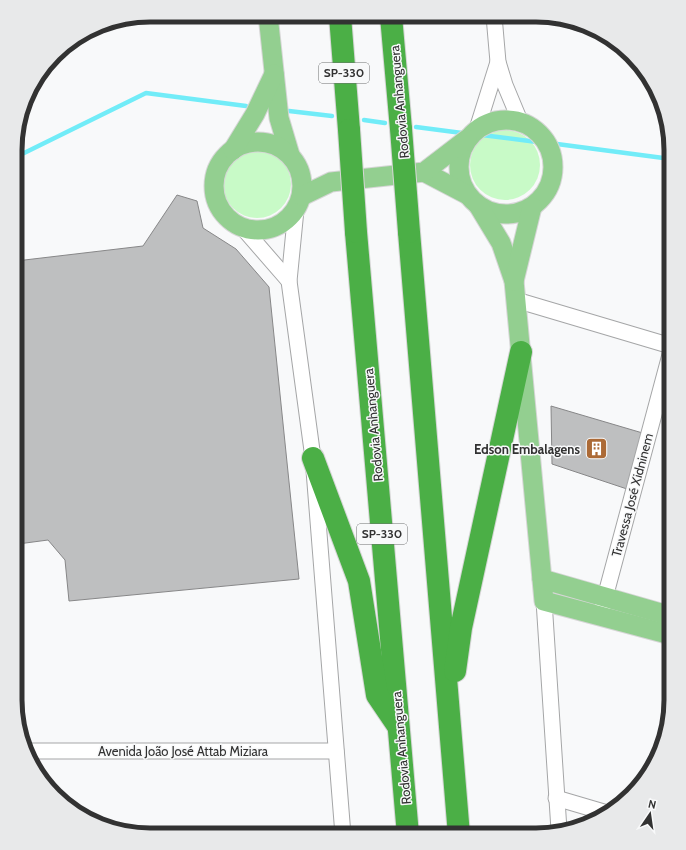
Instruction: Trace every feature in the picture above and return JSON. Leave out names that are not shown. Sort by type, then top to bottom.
[{"type":"highway","name":"Rodovia Anhanguera","points":[[340,22],[356,232],[407,828]]},
{"type":"highway","name":"Rodovia Anhanguera","points":[[392,22],[458,828]]},
{"type":"highway","points":[[450,720],[461,628],[521,352]]},
{"type":"highway","points":[[313,458],[359,581],[376,695],[399,729]]},
{"type":"main road","points":[[269,22],[279,118],[303,182],[299,203]]},
{"type":"main road","points":[[274,74],[254,114],[233,150],[224,159],[217,171],[214,184],[216,198],[221,210],[230,220],[242,227],[257,230],[272,228],[285,222],[299,203],[331,182],[424,172],[472,134],[490,122],[498,120],[505,119],[520,121],[534,128],[545,139],[552,153],[554,168],[551,183],[544,196],[532,207],[519,212],[505,214],[491,212],[424,172]]},
{"type":"main road","points":[[472,134],[460,152],[458,167],[461,182],[501,243],[514,281],[544,601],[664,633]]},
{"type":"main road","points":[[233,150],[247,144],[263,142],[277,146],[294,161],[331,182]]},
{"type":"main road","points":[[514,281],[532,207]]},
{"type":"main road","points":[[542,579],[664,614]]},
{"type":"street","points":[[495,22],[498,62],[505,85],[520,121]]},
{"type":"street","points":[[472,134],[498,62]]},
{"type":"street","points":[[299,203],[289,281],[313,458],[342,828]]},
{"type":"street","points":[[242,227],[289,281]]},
{"type":"street","points":[[516,300],[664,344]]},
{"type":"street","name":"Travessa José Xidninem","points":[[600,616],[664,377]]},
{"type":"street","points":[[544,601],[559,826]]},
{"type":"street","name":"Avenida João José Attab Miziara","points":[[33,751],[336,751]]},
{"type":"street","points":[[556,798],[600,811]]},
{"type":"path","points":[[555,24],[586,33]]},
{"type":"green space","points":[[498,130],[512,130],[525,136],[534,145],[538,151],[540,165],[538,179],[530,190],[519,198],[512,200],[498,200],[491,198],[480,190],[472,179],[470,172],[470,158],[472,151],[480,140],[491,132]]},
{"type":"green space","points":[[257,150],[270,153],[281,160],[288,171],[291,184],[288,197],[281,208],[270,215],[257,218],[244,215],[233,208],[226,197],[223,184],[226,171],[233,160],[244,153]]},
{"type":"building","points":[[177,195],[197,201],[203,228],[236,249],[269,287],[299,579],[69,601],[65,560],[48,540],[22,543],[22,260],[143,246]]},
{"type":"building","name":"Edson Embalagens","points":[[551,406],[646,434],[627,489],[552,464]]},
{"type":"waterway","points":[[22,154],[146,93],[246,106]]},
{"type":"waterway","points":[[289,111],[332,116]]},
{"type":"waterway","points":[[364,120],[385,123]]},
{"type":"waterway","points":[[416,127],[462,133]]},
{"type":"waterway","points":[[482,135],[537,142]]},
{"type":"waterway","points":[[557,144],[664,158]]},
{"type":"place","name":"Edson Embalagens","points":[[596,449]]}]
